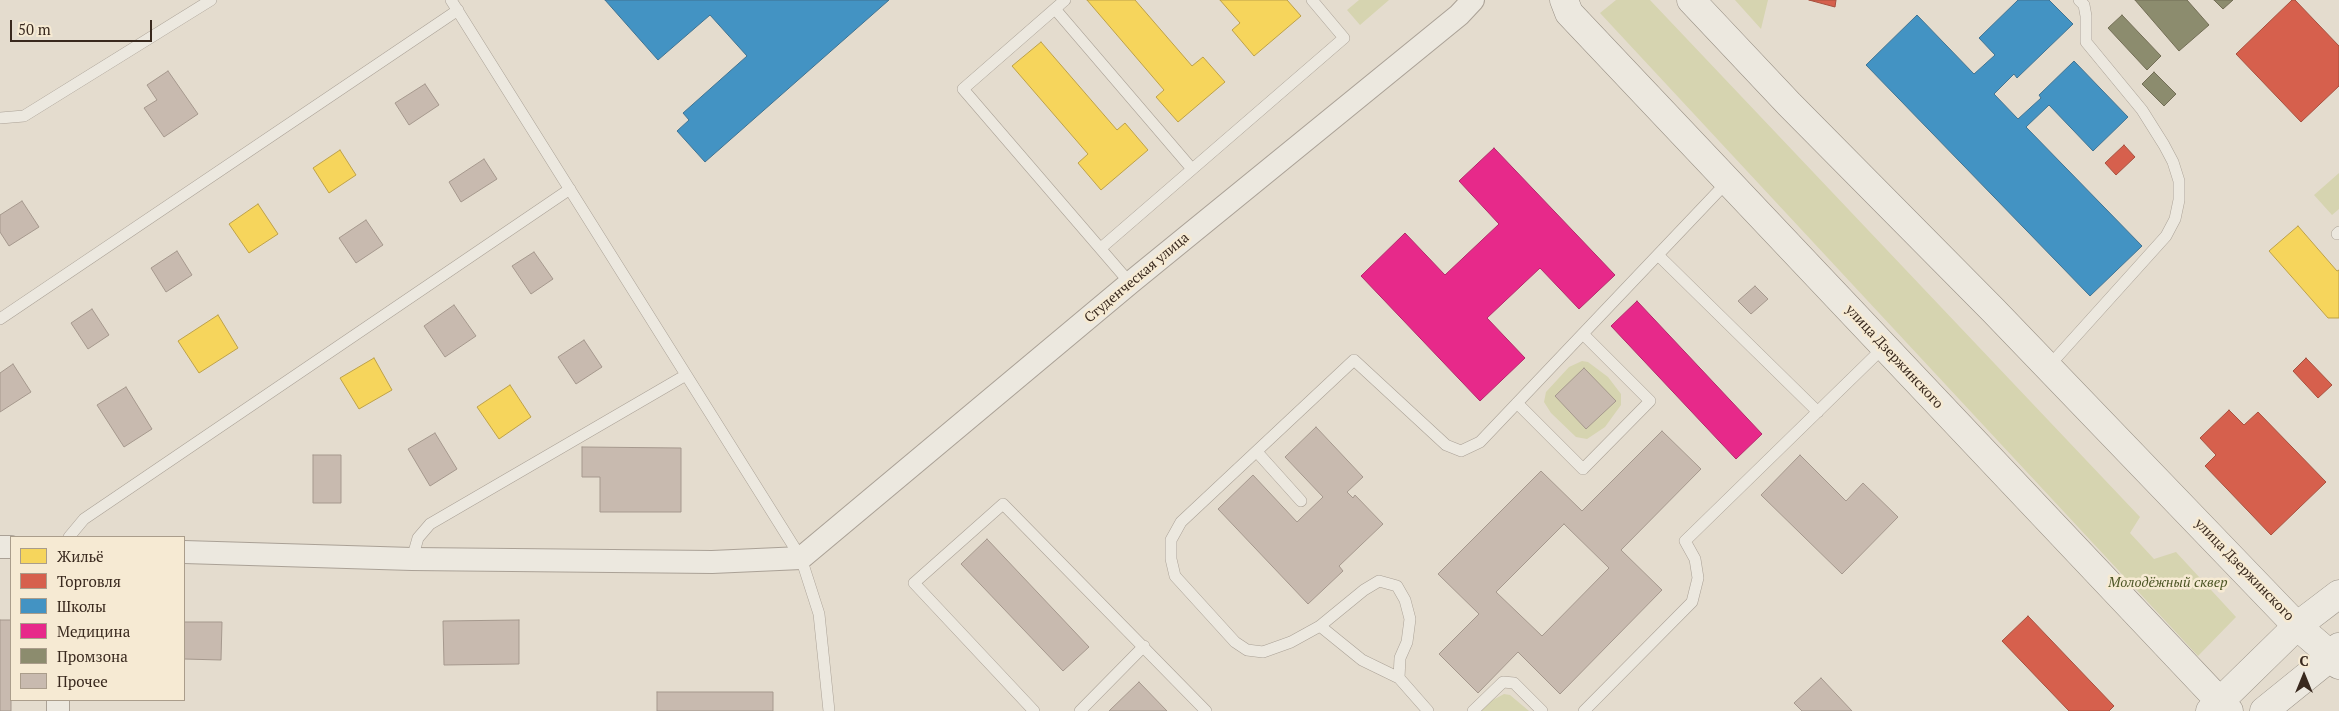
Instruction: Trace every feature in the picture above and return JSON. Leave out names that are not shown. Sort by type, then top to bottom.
[{"type":"street","name":"Студенческая улица","points":[[802,558],[1130,283],[1459,14],[1473,0]]},
{"type":"street","name":"улица Дзержинского","points":[[1564,0],[1569,13],[1885,346],[2219,708]]},
{"type":"street","name":"улица Дзержинского","points":[[1691,0],[1789,104],[2048,367],[2297,626],[2337,656]]},
{"type":"street","points":[[185,552],[412,559],[712,562],[802,558]]},
{"type":"street","points":[[2219,708],[2297,626],[2339,594]]},
{"type":"street","points":[[2264,711],[2337,656]]},
{"type":"lane","points":[[0,118],[24,116],[211,0]]},
{"type":"lane","points":[[451,0],[802,558],[819,614],[829,711]]},
{"type":"lane","points":[[1065,0],[963,89],[1130,283]]},
{"type":"lane","points":[[1101,248],[1344,38],[1312,0]]},
{"type":"lane","points":[[2048,367],[2166,236],[2175,219],[2179,200],[2174,162],[2142,110],[2086,42],[2086,16],[2084,5],[2079,0]]},
{"type":"lane","points":[[1055,9],[1192,169]]},
{"type":"lane","points":[[0,319],[458,10]]},
{"type":"lane","points":[[1399,678],[1400,658],[1408,642],[1410,619],[1405,600],[1397,586],[1379,581],[1364,590],[1320,626],[1276,648],[1263,652],[1247,650],[1235,642],[1176,576],[1171,559],[1171,540],[1181,522],[1354,360],[1446,445],[1461,451],[1480,442],[1728,181]]},
{"type":"lane","points":[[70,536],[84,519],[570,190]]},
{"type":"lane","points":[[1658,255],[1818,412]]},
{"type":"lane","points":[[1517,403],[1583,469],[1650,401],[1583,334]]},
{"type":"lane","points":[[1584,711],[1692,602],[1698,578],[1695,559],[1685,541],[1885,346]]},
{"type":"lane","points":[[412,559],[418,538],[430,524],[686,375]]},
{"type":"lane","points":[[1257,452],[1301,501]]},
{"type":"lane","points":[[1034,711],[914,583],[1003,504],[1206,711]]},
{"type":"lane","points":[[1320,626],[1362,660],[1399,678],[1428,711]]},
{"type":"lane","points":[[1080,711],[1144,646]]},
{"type":"lane","points":[[1473,711],[1503,682],[1514,683],[1542,711]]},
{"type":"green space","points":[[1359,0],[1389,0],[1360,25],[1347,10]]},
{"type":"green space","name":"Молодёжный сквер","points":[[1616,0],[1650,0],[2140,517],[2130,533],[2154,559],[2176,552],[2236,617],[2198,656],[1600,13]]},
{"type":"green space","points":[[1735,0],[1768,0],[1761,29]]},
{"type":"green space","points":[[2339,173],[2339,209],[2332,215],[2314,195]]},
{"type":"green space","points":[[1582,361],[1588,362],[1608,377],[1621,394],[1621,405],[1605,427],[1587,439],[1576,437],[1551,413],[1544,402],[1546,392],[1569,367]]},
{"type":"green space","points":[[1504,694],[1510,695],[1529,711],[1481,711],[1491,701]]},
{"type":"building: Жильё","points":[[1087,0],[1135,0],[1192,66],[1203,57],[1225,82],[1178,122],[1156,97],[1164,90]]},
{"type":"building: Жильё","points":[[1220,0],[1287,0],[1301,16],[1254,56],[1232,30],[1240,23]]},
{"type":"building: Жильё","points":[[1041,42],[1117,130],[1125,123],[1148,150],[1101,190],[1078,163],[1088,154],[1012,66]]},
{"type":"building: Жильё","points":[[340,150],[356,175],[329,193],[313,168]]},
{"type":"building: Жильё","points":[[258,204],[278,234],[249,253],[229,224]]},
{"type":"building: Жильё","points":[[2298,226],[2337,271],[2339,270],[2339,318],[2328,318],[2269,251]]},
{"type":"building: Жильё","points":[[218,315],[238,348],[199,373],[178,341]]},
{"type":"building: Жильё","points":[[374,358],[392,390],[359,409],[340,378]]},
{"type":"building: Жильё","points":[[510,385],[531,417],[499,439],[477,407]]},
{"type":"building: Торговля","points":[[1809,0],[1836,0],[1835,7]]},
{"type":"building: Торговля","points":[[2292,0],[2295,0],[2339,46],[2339,86],[2301,122],[2236,54]]},
{"type":"building: Торговля","points":[[2124,145],[2135,157],[2116,175],[2105,163]]},
{"type":"building: Торговля","points":[[2306,358],[2332,385],[2318,398],[2293,371]]},
{"type":"building: Торговля","points":[[2229,410],[2244,425],[2258,412],[2326,482],[2271,535],[2205,466],[2216,455],[2200,438]]},
{"type":"building: Торговля","points":[[2028,616],[2114,706],[2109,711],[2069,711],[2002,641]]},
{"type":"building: Школы","points":[[605,0],[889,0],[705,162],[677,131],[689,120],[683,113],[747,56],[710,15],[658,60]]},
{"type":"building: Школы","points":[[2018,0],[2049,0],[2073,24],[2017,78],[2014,74],[1994,94],[2018,119],[2041,98],[2039,95],[2074,61],[2128,117],[2093,151],[2049,105],[2026,127],[2142,246],[2090,296],[1866,65],[1917,15],[1974,74],[1995,55],[1979,38]]},
{"type":"building: Медицина","points":[[1494,148],[1615,275],[1579,309],[1540,268],[1487,318],[1525,358],[1480,401],[1361,276],[1405,233],[1445,275],[1499,224],[1459,181]]},
{"type":"building: Медицина","points":[[1637,301],[1762,434],[1736,459],[1611,326]]},
{"type":"building: Промзона","points":[[2135,0],[2187,0],[2209,25],[2179,51]]},
{"type":"building: Промзона","points":[[2214,0],[2233,0],[2223,9]]},
{"type":"building: Промзона","points":[[2122,15],[2161,56],[2147,70],[2108,28]]},
{"type":"building: Промзона","points":[[2154,72],[2176,94],[2164,106],[2142,84]]},
{"type":"building: Прочее","points":[[168,71],[198,114],[164,137],[144,108],[157,100],[147,85]]},
{"type":"building: Прочее","points":[[425,84],[439,105],[409,125],[395,103]]},
{"type":"building: Прочее","points":[[484,159],[497,179],[461,202],[449,182]]},
{"type":"building: Прочее","points":[[22,201],[39,227],[9,246],[0,232],[0,215]]},
{"type":"building: Прочее","points":[[366,220],[383,245],[356,263],[339,238]]},
{"type":"building: Прочее","points":[[177,251],[192,275],[166,292],[151,268]]},
{"type":"building: Прочее","points":[[534,252],[553,279],[531,294],[512,266]]},
{"type":"building: Прочее","points":[[1755,286],[1768,299],[1751,314],[1738,301]]},
{"type":"building: Прочее","points":[[454,305],[476,336],[445,357],[424,326]]},
{"type":"building: Прочее","points":[[92,309],[109,335],[88,349],[71,323]]},
{"type":"building: Прочее","points":[[584,340],[602,367],[576,384],[558,357]]},
{"type":"building: Прочее","points":[[13,364],[31,392],[0,412],[0,373]]},
{"type":"building: Прочее","points":[[1584,368],[1616,401],[1586,429],[1555,396]]},
{"type":"building: Прочее","points":[[126,387],[152,429],[124,447],[97,405]]},
{"type":"building: Прочее","points":[[1316,427],[1363,477],[1347,492],[1353,498],[1355,495],[1383,524],[1339,566],[1343,571],[1308,604],[1218,509],[1253,475],[1297,522],[1323,497],[1285,457]]},
{"type":"building: Прочее","points":[[1662,431],[1701,469],[1621,550],[1662,590],[1560,694],[1518,652],[1478,693],[1439,654],[1479,614],[1438,574],[1541,471],[1582,511]],"holes":[[[1564,524],[1609,568],[1542,636],[1496,592]]]},
{"type":"building: Прочее","points":[[435,433],[457,469],[430,486],[408,449]]},
{"type":"building: Прочее","points":[[582,447],[681,448],[681,512],[600,512],[600,477],[582,477]]},
{"type":"building: Прочее","points":[[313,455],[341,455],[341,503],[313,503]]},
{"type":"building: Прочее","points":[[1800,455],[1846,501],[1863,483],[1898,517],[1842,574],[1761,495]]},
{"type":"building: Прочее","points":[[987,539],[1089,647],[1063,671],[961,564]]},
{"type":"building: Прочее","points":[[0,620],[10,620],[11,711],[0,711]]},
{"type":"building: Прочее","points":[[519,620],[519,664],[444,665],[443,621]]},
{"type":"building: Прочее","points":[[185,622],[222,622],[221,660],[185,659]]},
{"type":"building: Прочее","points":[[1821,678],[1852,711],[1802,711],[1794,703]]},
{"type":"building: Прочее","points":[[1139,682],[1167,711],[1109,711]]},
{"type":"building: Прочее","points":[[657,692],[773,692],[773,711],[657,711]]}]
